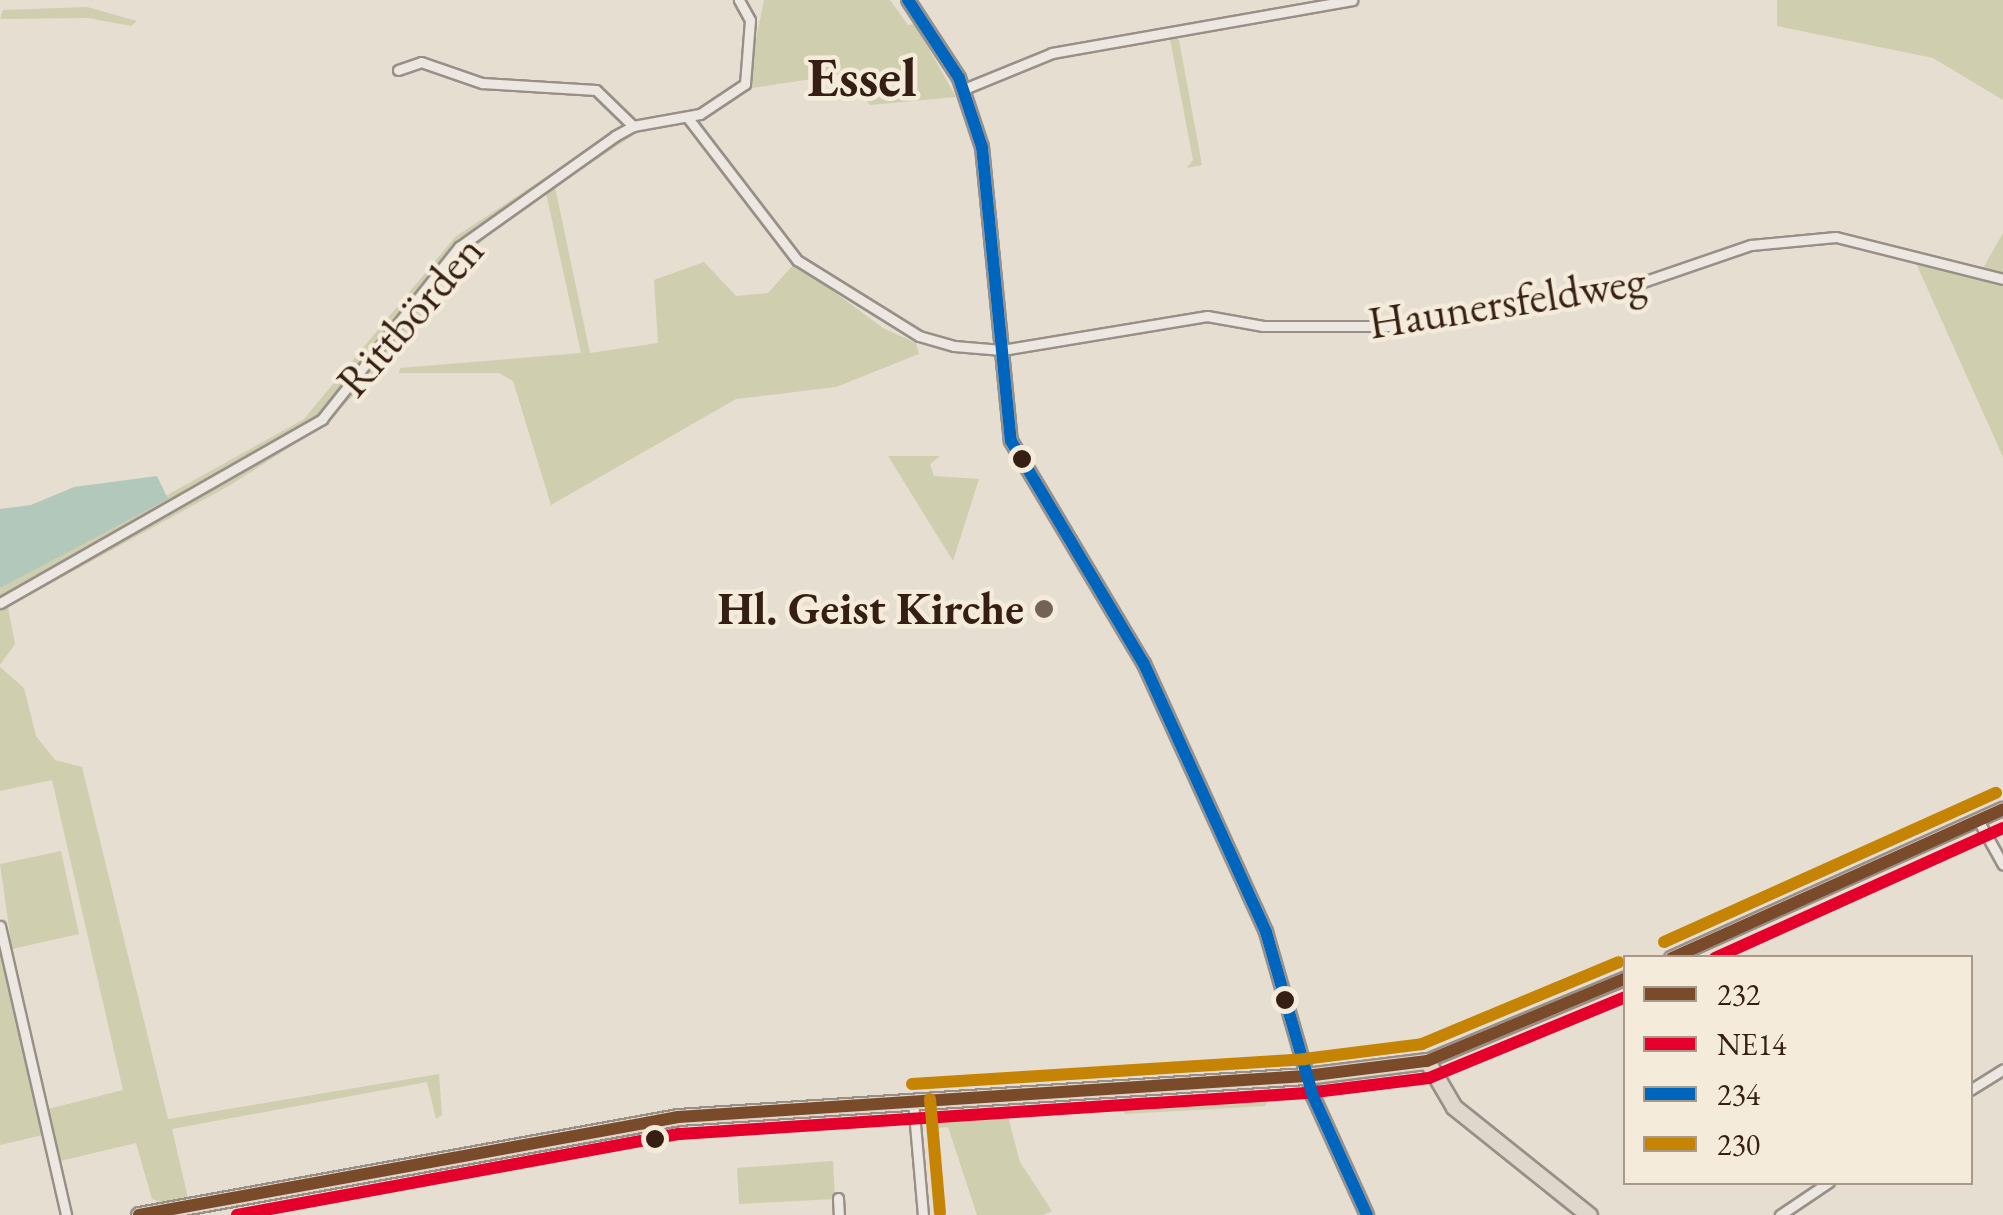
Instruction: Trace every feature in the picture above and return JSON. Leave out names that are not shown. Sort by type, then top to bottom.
[{"type":"main road","points":[[908,0],[964,89],[984,160],[1011,441],[1144,664],[1266,932],[1306,1076],[1367,1215]]},
{"type":"main road","points":[[1678,955],[2003,809]]},
{"type":"main road","points":[[140,1215],[678,1117],[1306,1076],[1426,1061],[1623,979]]},
{"type":"main road","points":[[1426,1061],[1454,1107],[1590,1215]]},
{"type":"street","points":[[739,0],[748,9],[756,0]]},
{"type":"street","points":[[964,89],[1052,53],[1352,0]]},
{"type":"street","name":"Rittbörden","points":[[0,603],[322,419],[459,247],[633,126],[688,118],[745,84],[752,54],[748,9]]},
{"type":"street","points":[[398,70],[421,62],[482,83],[596,90],[633,126]]},
{"type":"street","name":"Haunersfeldweg","points":[[688,118],[797,260],[919,336],[1002,350],[1207,316],[1263,326],[1397,326],[1634,285],[1751,245],[1822,238],[1887,245],[1959,272],[2003,279]]},
{"type":"street","points":[[1978,820],[2003,865]]},
{"type":"street","points":[[0,926],[66,1215]]},
{"type":"street","points":[[1973,1088],[2003,1069]]},
{"type":"street","points":[[913,1101],[922,1215]]},
{"type":"street","points":[[1780,1215],[1825,1185]]},
{"type":"street","points":[[838,1198],[839,1215]]},
{"type":"shaded area","points":[[764,0],[890,0],[908,25],[915,24],[956,97],[870,105],[845,74],[746,89]]},
{"type":"shaded area","points":[[1777,0],[2003,0],[2003,100],[1933,58],[1777,26]]},
{"type":"shaded area","points":[[87,7],[137,21],[131,26],[88,18],[0,19],[3,10]]},
{"type":"shaded area","points":[[1172,34],[1179,40],[1202,165],[1187,168],[1193,160],[1170,39],[1137,40]]},
{"type":"shaded area","points":[[625,125],[632,136],[555,187],[590,353],[658,343],[654,280],[704,262],[736,296],[768,293],[795,263],[883,328],[916,343],[919,354],[836,387],[736,399],[551,505],[513,381],[499,373],[399,373],[400,368],[581,353],[546,193],[500,223],[457,266],[419,312],[425,319],[325,425],[232,484],[8,607],[15,644],[0,665],[0,588],[304,419],[455,237]]},
{"type":"shaded area","points":[[2003,233],[2003,457],[1911,252],[1982,270]]},
{"type":"shaded area","points":[[888,456],[940,456],[930,464],[934,476],[979,479],[953,561]]},
{"type":"shaded area","points":[[157,476],[168,499],[0,588],[0,509],[31,505],[74,487]]},
{"type":"shaded area","points":[[0,667],[24,688],[36,736],[55,760],[82,767],[168,1119],[439,1074],[442,1115],[436,1119],[427,1082],[172,1129],[188,1198],[161,1202],[152,1199],[136,1143],[56,1162],[44,1110],[123,1090],[52,780],[0,791]]},
{"type":"shaded area","points":[[61,851],[79,934],[12,949],[0,864]]},
{"type":"shaded area","points":[[0,953],[43,1135],[0,1145]]},
{"type":"shaded area","points":[[1271,1098],[1265,1106],[1125,1114],[1122,1107]]},
{"type":"shaded area","points":[[1006,1109],[1020,1162],[1052,1211],[1043,1215],[977,1215],[948,1127],[928,1129],[939,1113]]},
{"type":"shaded area","points":[[833,1161],[835,1199],[739,1204],[737,1168]]},
{"type":"transit line","name":"234","points":[[908,0],[959,78],[982,147],[1011,441],[1144,664],[1266,932],[1313,1096],[1367,1215]]},
{"type":"transit line","name":"230","points":[[1664,942],[1996,793]]},
{"type":"transit line","name":"232","points":[[1679,955],[2003,809]]},
{"type":"transit line","name":"NE14","points":[[1722,955],[2003,828]]},
{"type":"transit line","name":"230","points":[[912,1084],[1304,1059],[1422,1044],[1619,962]]},
{"type":"transit line","name":"232","points":[[139,1215],[678,1117],[1306,1076],[1427,1061],[1623,979]]},
{"type":"transit line","name":"NE14","points":[[237,1215],[680,1134],[1307,1093],[1429,1078],[1623,998]]},
{"type":"transit line","name":"230","points":[[930,1099],[940,1213]]},
{"type":"place","name":"Hl. Geist Kirche","points":[[1044,609]]},
{"type":"district","name":"Essel","points":[[862,77]]}]
